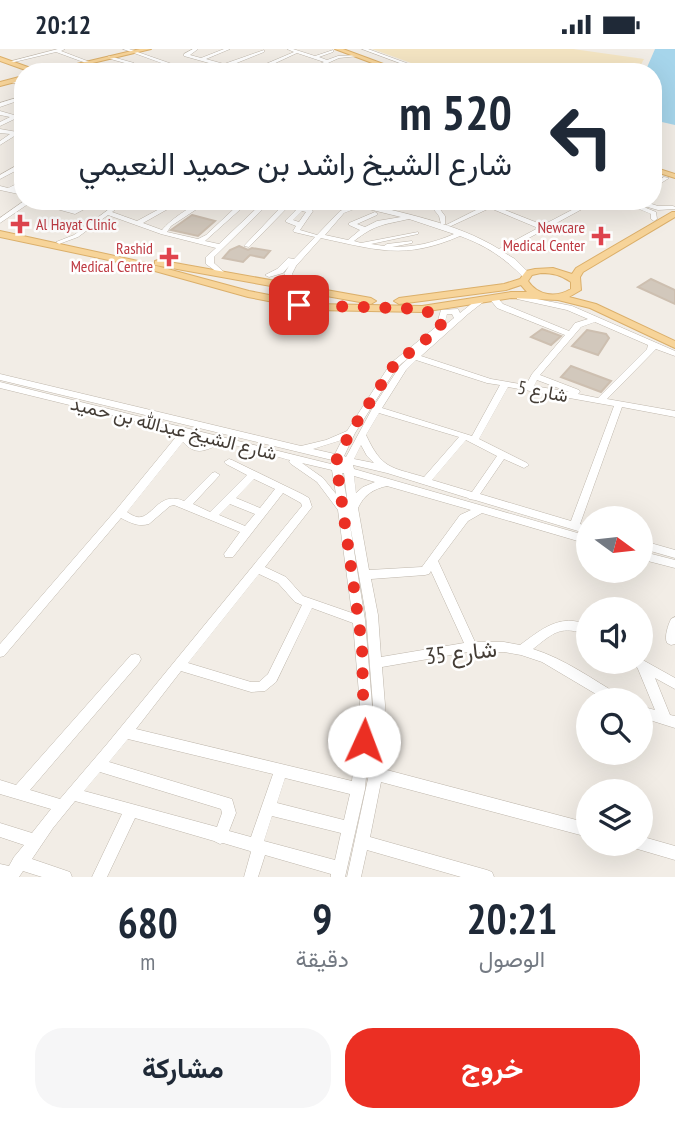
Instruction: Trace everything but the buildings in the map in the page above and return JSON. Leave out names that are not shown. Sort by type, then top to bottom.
[{"type":"main road","points":[[84,63],[150,49]]},
{"type":"main road","points":[[150,49],[147,54],[152,58]]},
{"type":"main road","points":[[335,50],[359,52],[388,63]]},
{"type":"main road","points":[[359,52],[376,63]]},
{"type":"main road","points":[[110,57],[131,55],[152,58]]},
{"type":"main road","points":[[0,59],[14,63]]},
{"type":"main road","points":[[0,84],[13,81]]},
{"type":"main road","points":[[0,234],[59,242],[74,241],[221,273],[349,298],[385,302],[431,299],[511,286],[539,270],[552,270],[575,264],[674,210]]},
{"type":"main road","points":[[557,297],[569,295],[576,283],[576,273],[583,267],[674,210]]},
{"type":"main road","points":[[0,234],[138,264],[221,288],[315,307],[422,309],[506,295],[557,297],[587,304],[675,345]]},
{"type":"main road","points":[[552,270],[565,274],[594,300],[675,338]]},
{"type":"main road","points":[[221,288],[221,281],[236,275]]},
{"type":"main road","points":[[524,278],[525,287],[540,295]]},
{"type":"main road","points":[[640,328],[650,343]]},
{"type":"street","points":[[31,49],[44,54]]},
{"type":"street","points":[[10,62],[63,49]]},
{"type":"street","points":[[125,49],[167,63]]},
{"type":"street","points":[[196,49],[186,55],[218,63]]},
{"type":"street","points":[[187,63],[228,49]]},
{"type":"street","points":[[312,58],[335,50]]},
{"type":"street","points":[[56,51],[88,62]]},
{"type":"street","points":[[231,63],[261,51]]},
{"type":"street","points":[[268,63],[292,51],[326,61]]},
{"type":"street","points":[[322,63],[346,52]]},
{"type":"street","points":[[359,52],[398,63]]},
{"type":"street","points":[[110,57],[129,63]]},
{"type":"street","points":[[0,113],[14,117]]},
{"type":"street","points":[[0,124],[14,117]]},
{"type":"street","points":[[0,177],[4,172]]},
{"type":"street","points":[[0,188],[14,191]]},
{"type":"street","points":[[9,190],[14,188]]},
{"type":"street","points":[[0,221],[17,210]]},
{"type":"street","points":[[74,241],[112,210]]},
{"type":"street","points":[[137,224],[163,210]]},
{"type":"street","points":[[163,233],[169,225],[192,210]]},
{"type":"street","points":[[198,242],[238,210]]},
{"type":"street","points":[[221,273],[209,261],[259,210]]},
{"type":"street","points":[[247,246],[281,210]]},
{"type":"street","points":[[300,210],[288,221],[300,225]]},
{"type":"street","points":[[306,210],[310,212],[296,232],[379,247],[418,250],[436,246],[460,235]]},
{"type":"street","points":[[337,214],[338,210]]},
{"type":"street","points":[[269,275],[290,265],[344,210]]},
{"type":"street","points":[[366,210],[351,224],[365,229],[411,217]]},
{"type":"street","points":[[372,210],[389,237]]},
{"type":"street","points":[[385,210],[460,235],[502,256],[524,278]]},
{"type":"street","points":[[387,210],[446,224],[539,270]]},
{"type":"street","points":[[437,210],[446,224]]},
{"type":"street","points":[[446,224],[481,210]]},
{"type":"street","points":[[501,210],[544,228]]},
{"type":"street","points":[[502,250],[577,210]]},
{"type":"street","points":[[650,210],[654,213],[654,219]]},
{"type":"street","points":[[108,213],[163,233],[221,247]]},
{"type":"street","points":[[356,243],[381,225]]},
{"type":"street","points":[[356,243],[365,229]]},
{"type":"street","points":[[356,243],[416,233]]},
{"type":"street","points":[[404,235],[418,250]]},
{"type":"street","points":[[379,247],[410,241]]},
{"type":"street","points":[[290,265],[288,274],[294,280]]},
{"type":"street","points":[[506,295],[549,302],[596,319],[675,354]]},
{"type":"street","points":[[300,449],[356,434],[414,357],[458,318],[488,299],[570,334]]},
{"type":"street","points":[[422,309],[442,319]]},
{"type":"street","points":[[73,794],[339,873],[358,789],[366,713],[342,464],[397,361],[440,328],[442,314],[447,311],[458,313],[458,318]]},
{"type":"street","points":[[529,388],[535,376],[570,334],[581,323],[596,319]]},
{"type":"street","points":[[535,376],[598,400],[651,351],[650,343]]},
{"type":"street","name":"شارع 5","points":[[414,357],[505,384],[675,414]]},
{"type":"street","name":"شارع الشيخ عبدالله بن حميد","points":[[0,377],[35,390]]},
{"type":"street","points":[[428,483],[470,438],[505,384]]},
{"type":"street","name":"شارع الشيخ عبدالله بن حميد","points":[[0,385],[35,390],[182,427],[300,449],[342,464]]},
{"type":"street","points":[[342,464],[469,500],[575,526],[619,404]]},
{"type":"street","points":[[376,409],[470,438],[524,465]]},
{"type":"street","points":[[0,652],[120,513],[182,427]]},
{"type":"street","name":"شارع الشيخ عبدالله بن حميد","points":[[182,427],[187,441],[196,447],[206,447],[226,440],[281,455],[342,464]]},
{"type":"street","points":[[356,434],[388,476],[428,483]]},
{"type":"street","points":[[260,449],[428,483],[469,500],[482,509],[576,536]]},
{"type":"street","points":[[365,575],[421,572],[428,569],[464,518],[469,500],[503,454]]},
{"type":"street","points":[[281,455],[316,476],[348,511],[365,575],[377,663],[379,705],[376,773],[355,877]]},
{"type":"street","points":[[10,871],[307,507],[302,498],[229,462]]},
{"type":"street","points":[[212,516],[253,474]]},
{"type":"street","points":[[186,505],[215,475]]},
{"type":"street","points":[[348,511],[362,493],[388,476]]},
{"type":"street","points":[[229,554],[281,488]]},
{"type":"street","points":[[229,499],[260,512]]},
{"type":"street","points":[[120,513],[136,521],[145,521],[171,501],[247,531]]},
{"type":"street","points":[[464,518],[482,509]]},
{"type":"street","points":[[653,548],[675,554]]},
{"type":"street","points":[[653,558],[675,564]]},
{"type":"street","points":[[433,562],[472,648]]},
{"type":"street","points":[[258,568],[282,580],[295,596],[359,620]]},
{"type":"street","points":[[178,666],[251,687],[266,685],[310,603]]},
{"type":"street","points":[[671,640],[675,622]]},
{"type":"street","points":[[522,650],[559,625],[576,626]]},
{"type":"street","name":"شارع 35","points":[[377,663],[472,648],[522,650],[551,662],[596,688]]},
{"type":"street","points":[[18,793],[135,659]]},
{"type":"street","points":[[653,670],[675,684]]},
{"type":"street","points":[[647,674],[670,720]]},
{"type":"street","points":[[653,715],[670,720]]},
{"type":"street","points":[[125,732],[358,789]]},
{"type":"street","points":[[98,765],[227,804],[229,813],[220,837]]},
{"type":"street","points":[[251,877],[268,807],[281,770]]},
{"type":"street","points":[[376,773],[576,827]]},
{"type":"street","points":[[0,787],[62,806]]},
{"type":"street","points":[[268,807],[350,828]]},
{"type":"street","points":[[99,877],[131,811]]},
{"type":"street","points":[[0,830],[35,841]]},
{"type":"street","points":[[363,842],[487,877]]},
{"type":"street","points":[[653,847],[675,853]]},
{"type":"street","points":[[10,871],[65,877]]},
{"type":"sand","points":[[372,49],[573,49],[644,59],[642,63],[411,63]]},
{"type":"water","points":[[655,49],[675,49],[675,125],[662,122],[662,63],[649,63]]},
{"type":"place","name":"Al Hayat Clinic","points":[[20,224]]},
{"type":"place","name":"Newcare Medical Center","points":[[601,236]]},
{"type":"place","name":"Rashid Medical Centre","points":[[169,257]]},
{"type":"route","points":[[299,305],[422,309],[440,316],[443,323],[394,365],[350,433],[336,461],[362,645],[364,741]]}]
